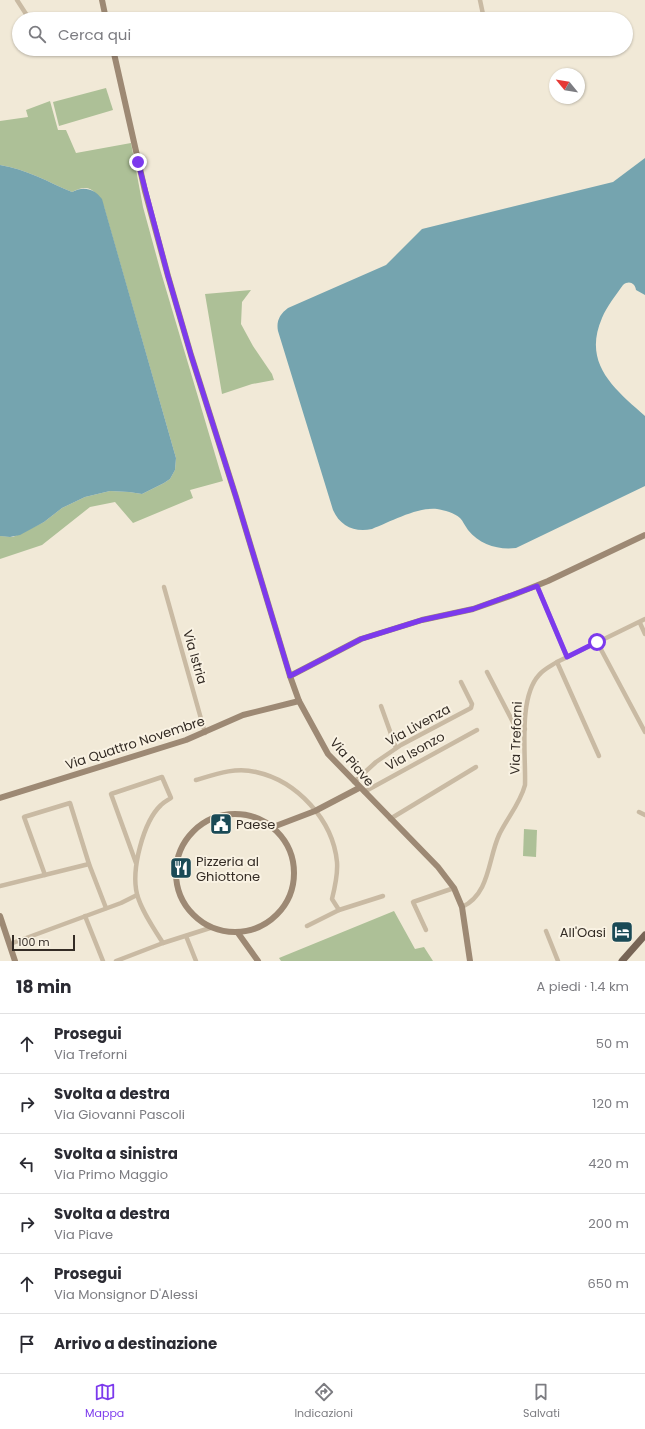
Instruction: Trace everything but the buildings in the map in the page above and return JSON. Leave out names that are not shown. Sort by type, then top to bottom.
[{"type":"main road","points":[[102,0],[105,12]]},
{"type":"main road","name":"Via Piave","points":[[115,56],[144,184],[168,276],[191,355],[299,701],[328,754],[438,867],[454,888],[462,908],[470,961]]},
{"type":"main road","points":[[290,676],[367,637],[422,620],[473,609],[537,586],[645,535]]},
{"type":"main road","name":"Via Quattro Novembre","points":[[0,798],[186,740],[242,715],[299,701]]},
{"type":"main road","points":[[273,827],[315,811],[362,790]]},
{"type":"main road","points":[[239,814],[255,817],[273,827],[289,848],[295,873],[291,892],[283,909],[274,919],[263,926],[251,931],[238,933],[219,931],[210,928],[197,919],[186,907],[177,888],[176,866],[182,846],[188,837],[199,826],[213,818],[223,815],[239,814]]},
{"type":"main road","points":[[0,916],[15,961]]},
{"type":"main road","points":[[238,933],[258,961]]},
{"type":"main road","points":[[622,961],[645,935]]},
{"type":"street","points":[[17,0],[25,12]]},
{"type":"street","points":[[481,0],[483,12]]},
{"type":"street","points":[[537,586],[567,657]]},
{"type":"street","name":"Via Istria","points":[[164,587],[205,732]]},
{"type":"street","name":"Via Treforni","points":[[462,908],[475,899],[484,884],[500,834],[522,794],[525,785],[526,707],[530,690],[539,675],[557,662],[640,623],[645,619]]},
{"type":"street","points":[[640,623],[645,634]]},
{"type":"street","points":[[597,642],[645,732]]},
{"type":"street","points":[[557,662],[599,756]]},
{"type":"street","points":[[487,672],[515,726],[519,729],[525,729]]},
{"type":"street","name":"Via Livenza","points":[[354,782],[376,762],[396,748],[471,708],[472,704],[461,682]]},
{"type":"street","points":[[380,706],[396,748]]},
{"type":"street","name":"Via Isonzo","points":[[362,790],[476,730]]},
{"type":"street","points":[[390,819],[476,767]]},
{"type":"street","points":[[196,780],[218,773],[232,771],[256,772],[277,780],[293,789],[315,811],[333,843],[337,863],[336,882],[332,898],[339,910]]},
{"type":"street","points":[[136,863],[111,794],[162,777],[171,798],[161,804],[150,820],[142,838],[135,871],[137,895],[146,916],[163,943]]},
{"type":"street","points":[[45,875],[24,816],[70,803],[89,864],[106,908]]},
{"type":"street","points":[[639,812],[645,815]]},
{"type":"street","points":[[0,886],[89,864]]},
{"type":"street","points":[[426,930],[413,902],[454,888]]},
{"type":"street","points":[[10,944],[137,895]]},
{"type":"street","points":[[307,926],[339,910],[383,896]]},
{"type":"street","points":[[85,916],[103,961]]},
{"type":"street","points":[[116,961],[163,943],[210,928]]},
{"type":"street","points":[[546,931],[558,961]]},
{"type":"street","points":[[186,936],[196,961]]},
{"type":"green space","points":[[106,88],[113,110],[59,126],[53,102]]},
{"type":"green space","points":[[50,101],[58,130],[66,130],[76,153],[131,143],[143,207],[223,481],[190,490],[193,498],[133,523],[115,502],[90,507],[42,545],[0,559],[0,536],[13,537],[44,522],[62,508],[85,497],[110,491],[142,494],[170,479],[175,470],[176,458],[104,207],[99,197],[88,188],[78,189],[72,192],[28,173],[0,165],[0,121],[28,117],[26,110]]},
{"type":"green space","points":[[251,290],[242,302],[241,324],[253,346],[272,374],[274,380],[252,384],[222,394],[205,294]]},
{"type":"green space","points":[[524,829],[537,830],[536,857],[523,856]]},
{"type":"green space","points":[[394,911],[415,949],[424,947],[433,961],[281,961],[279,958]]},
{"type":"water","points":[[645,158],[645,295],[636,290],[631,283],[623,285],[602,318],[597,334],[596,349],[599,362],[613,385],[645,416],[645,486],[516,548],[496,547],[484,543],[468,530],[458,516],[437,509],[421,510],[366,530],[354,529],[344,524],[336,516],[333,510],[278,331],[278,321],[283,313],[288,308],[386,265],[422,229],[613,182]]},
{"type":"water","points":[[0,165],[28,173],[72,192],[80,189],[92,190],[102,199],[176,458],[175,470],[170,479],[142,494],[110,491],[85,497],[62,508],[44,522],[20,535],[10,537],[0,536]]},
{"type":"place","name":"Paese","points":[[221,824]]},
{"type":"place","name":"Pizzeria al Ghiottone","points":[[181,868]]},
{"type":"place","name":"All'Oasi","points":[[622,932]]},
{"type":"route","points":[[138,162],[168,276],[191,355],[290,676],[361,639],[422,620],[473,609],[537,586],[567,657],[597,642]]}]
